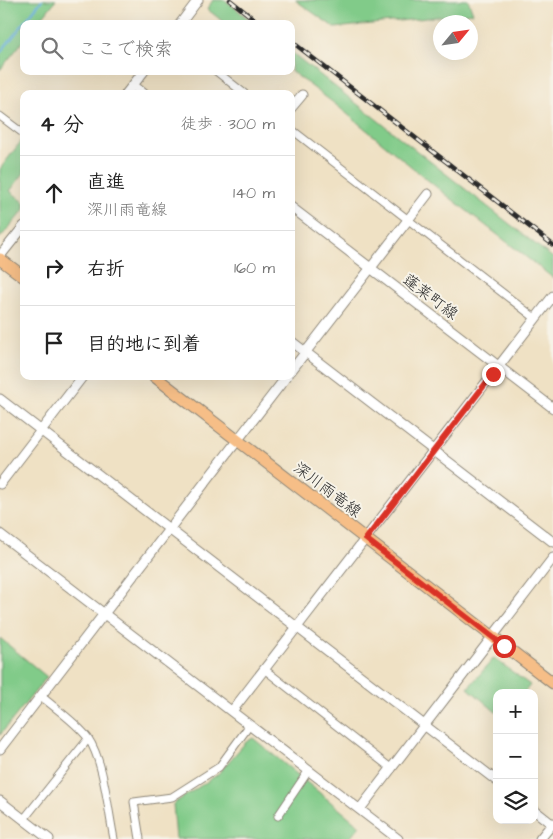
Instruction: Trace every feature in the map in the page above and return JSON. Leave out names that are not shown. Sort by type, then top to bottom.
[{"type":"main road","points":[[0,257],[20,274]]},
{"type":"main road","name":"深川雨竜線","points":[[159,380],[553,683]]},
{"type":"street","points":[[183,20],[198,0]]},
{"type":"street","points":[[129,90],[141,75]]},
{"type":"street","points":[[221,75],[240,90]]},
{"type":"street","points":[[133,85],[139,90]]},
{"type":"street","points":[[295,103],[302,94]]},
{"type":"street","points":[[0,116],[20,131]]},
{"type":"street","points":[[295,132],[536,318]]},
{"type":"street","points":[[295,366],[428,194]]},
{"type":"street","name":"蓬莱町線","points":[[295,210],[553,408]]},
{"type":"street","points":[[0,257],[20,231]]},
{"type":"street","points":[[232,711],[553,296]]},
{"type":"street","points":[[295,344],[553,542]]},
{"type":"street","points":[[0,484],[80,380]]},
{"type":"street","points":[[0,749],[284,380]]},
{"type":"street","points":[[0,399],[494,779]]},
{"type":"street","points":[[0,534],[398,839]]},
{"type":"street","points":[[360,810],[553,558]]},
{"type":"street","points":[[264,670],[392,769]]},
{"type":"street","points":[[41,696],[82,732],[98,757],[114,839]]},
{"type":"street","points":[[140,839],[134,802],[172,797],[219,767],[249,726]]},
{"type":"street","points":[[24,819],[88,739]]},
{"type":"street","points":[[278,816],[309,770]]},
{"type":"street","points":[[0,801],[49,839]]},
{"type":"street","points":[[538,813],[553,824],[540,839]]},
{"type":"green space","points":[[0,0],[56,0],[40,20],[20,20],[20,45],[0,70]]},
{"type":"green space","points":[[213,0],[225,0],[250,20],[221,20],[207,9]]},
{"type":"green space","points":[[295,0],[468,0],[473,13],[433,15],[433,17],[335,28]]},
{"type":"green space","points":[[295,55],[553,258],[553,278],[435,186],[335,104],[295,74]]},
{"type":"green space","points":[[20,143],[20,178],[10,191],[20,199],[20,215],[0,238],[0,169]]},
{"type":"green space","points":[[0,638],[47,677],[0,735]]},
{"type":"green space","points":[[494,658],[530,685],[527,689],[493,689],[493,710],[468,688]]},
{"type":"green space","points":[[253,738],[360,826],[349,839],[176,839],[173,804],[217,775],[246,742]]},
{"type":"waterway","points":[[26,20],[42,0]]},
{"type":"waterway","points":[[0,53],[20,28]]},
{"type":"railway","points":[[230,0],[255,20]]},
{"type":"railway","points":[[295,44],[553,245]]},
{"type":"route","points":[[493,374],[366,539],[504,646]]}]
